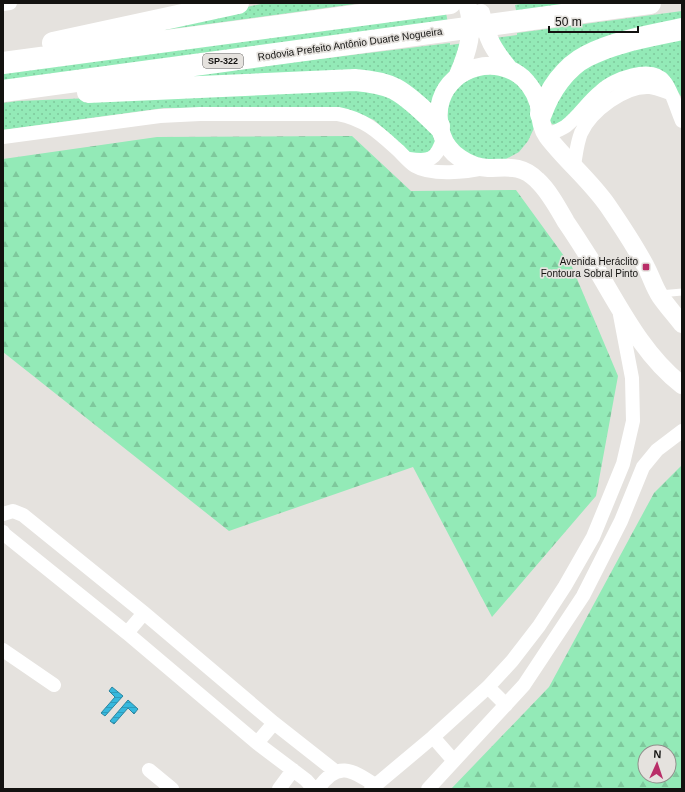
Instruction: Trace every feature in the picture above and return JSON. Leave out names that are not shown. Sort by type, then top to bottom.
[{"type":"highway","points":[[3,53],[238,3]]},
{"type":"highway","name":"Rodovia Prefeito Antônio Duarte Nogueira","points":[[3,91],[650,3]]},
{"type":"highway","points":[[3,63],[445,4]]},
{"type":"highway","points":[[543,123],[546,99],[552,88],[573,65],[587,56],[634,40],[682,29]]},
{"type":"highway","points":[[3,97],[355,80],[382,84],[396,89],[420,109],[441,132]]},
{"type":"street","points":[[3,4],[10,3]]},
{"type":"street","points":[[467,3],[471,28],[465,60],[457,77],[448,87],[441,99],[438,112],[441,132],[451,150],[461,159],[474,165],[517,168],[528,173],[537,180],[596,268],[619,309],[652,356],[682,385]]},
{"type":"street","points":[[480,3],[489,41],[496,53],[510,70]]},
{"type":"street","points":[[457,77],[469,70],[482,66],[497,66],[510,70],[522,77],[532,88],[538,100],[543,123],[574,165],[607,204],[646,267],[659,294],[682,324]]},
{"type":"street","points":[[543,123],[566,126],[602,90],[615,82],[643,73],[653,74],[660,77],[665,82],[682,121]]},
{"type":"street","points":[[574,165],[577,144],[587,123],[612,99],[638,88],[649,87],[670,93]]},
{"type":"street","points":[[3,137],[171,115],[338,114],[352,116],[370,126],[415,166],[426,170],[470,172],[494,167]]},
{"type":"street","points":[[407,158],[422,161],[429,160],[436,155],[441,132]]},
{"type":"street","points":[[318,789],[324,780],[335,771],[345,770],[359,774],[373,787],[433,737],[488,687],[512,661],[566,586],[594,537],[623,464],[632,421],[632,378],[619,309]]},
{"type":"street","points":[[428,789],[524,685],[583,596],[621,521],[643,467],[656,450],[682,431]]},
{"type":"street","points":[[3,514],[13,511],[23,515],[144,613],[274,723],[335,771]]},
{"type":"street","points":[[3,534],[127,633],[258,743],[306,780],[314,789]]},
{"type":"street","points":[[127,633],[144,613]]},
{"type":"street","points":[[3,650],[54,685]]},
{"type":"street","points":[[488,687],[506,706]]},
{"type":"street","points":[[258,743],[274,723]]},
{"type":"street","points":[[433,737],[454,761]]},
{"type":"street","points":[[149,770],[172,789]]},
{"type":"street","points":[[280,789],[293,770]]},
{"type":"lane","points":[[659,294],[682,292]]},
{"type":"green space","points":[[266,3],[362,3],[142,33],[141,29]]},
{"type":"green space","points":[[526,3],[596,3],[517,15],[515,5]]},
{"type":"green space","points":[[682,11],[682,24],[618,38],[542,94],[494,38],[517,35],[517,33]]},
{"type":"green space","points":[[446,13],[448,23],[3,84],[3,72]]},
{"type":"green space","points":[[682,37],[682,98],[669,79],[641,69],[556,125],[552,124],[549,120],[553,100],[594,60]]},
{"type":"green space","points":[[450,43],[450,45],[464,43],[432,109],[401,85],[165,78]]},
{"type":"green space","points":[[486,72],[514,79],[532,101],[534,128],[528,141],[519,152],[506,159],[492,162],[464,154],[446,129],[449,98],[457,85]]},
{"type":"green space","points":[[386,90],[428,125],[437,143],[426,155],[411,154],[374,120],[345,109],[325,107],[164,108],[3,130],[3,103],[18,101],[164,95]]},
{"type":"green space","points":[[352,136],[411,191],[516,190],[572,267],[618,376],[596,496],[492,617],[413,467],[229,531],[3,352],[3,159],[157,137]]},
{"type":"green space","points":[[682,465],[682,789],[451,789],[549,687],[654,493]]},
{"type":"water","points":[[112,687],[123,696],[105,716],[101,713],[115,697],[109,691]]},
{"type":"water","points":[[128,700],[138,709],[134,714],[128,708],[114,724],[110,721]]},
{"type":"place","name":"Avenida Heráclito Fontoura Sobral Pinto","points":[[646,267]]}]
